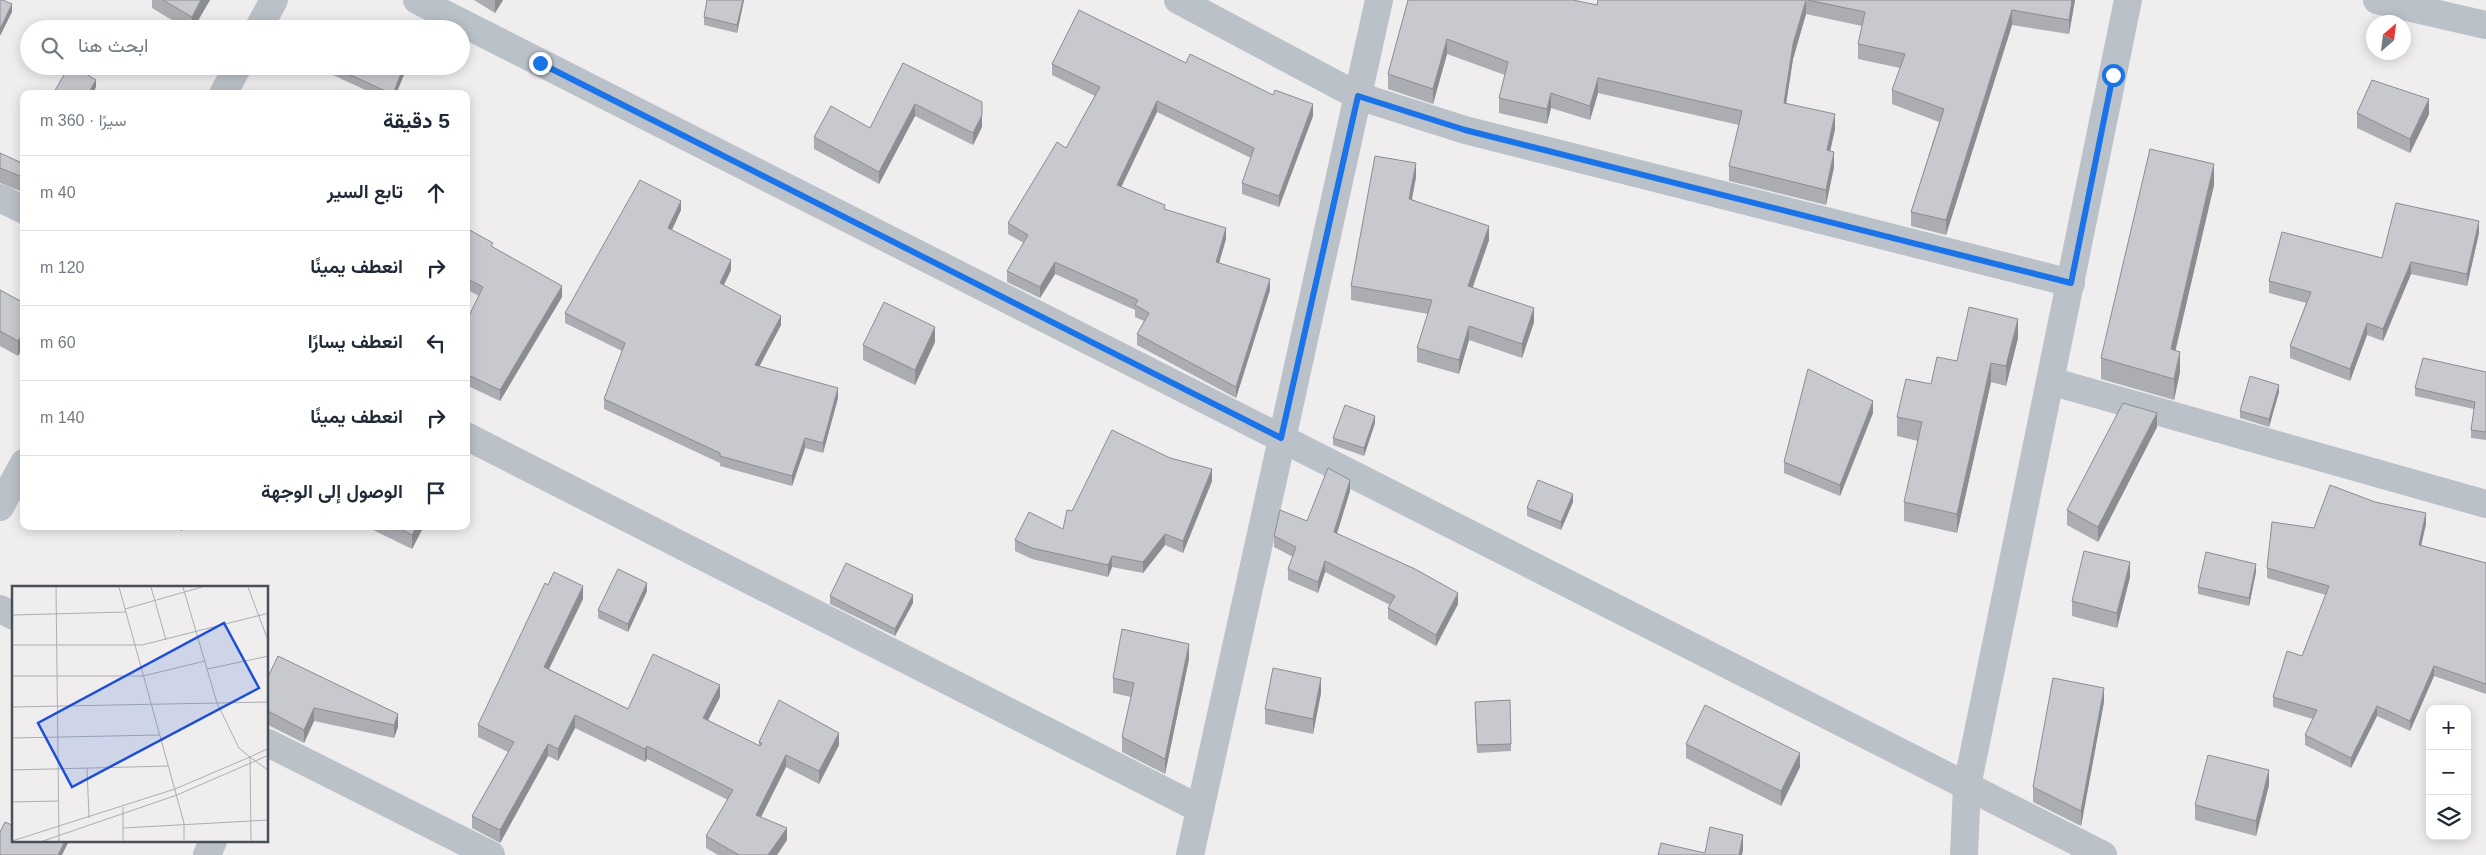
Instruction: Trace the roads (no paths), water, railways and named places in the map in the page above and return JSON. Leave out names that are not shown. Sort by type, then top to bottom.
[{"type":"street","points":[[263,20],[274,0]]},
{"type":"street","points":[[417,0],[456,20]]},
{"type":"street","points":[[1178,0],[1358,96],[1465,130],[2071,283]]},
{"type":"street","points":[[1190,855],[1379,0]]},
{"type":"street","points":[[1964,855],[1967,786],[2128,0]]},
{"type":"street","points":[[2377,0],[2486,25]]},
{"type":"street","points":[[470,27],[2103,855]]},
{"type":"street","points":[[225,90],[233,75]]},
{"type":"street","points":[[0,198],[20,208]]},
{"type":"street","points":[[2050,381],[2486,504]]},
{"type":"street","points":[[470,438],[1200,809]]},
{"type":"street","points":[[0,507],[20,470]]},
{"type":"street","points":[[0,609],[12,615]]},
{"type":"street","points":[[269,744],[491,855]]},
{"type":"street","points":[[206,855],[212,842]]}]
